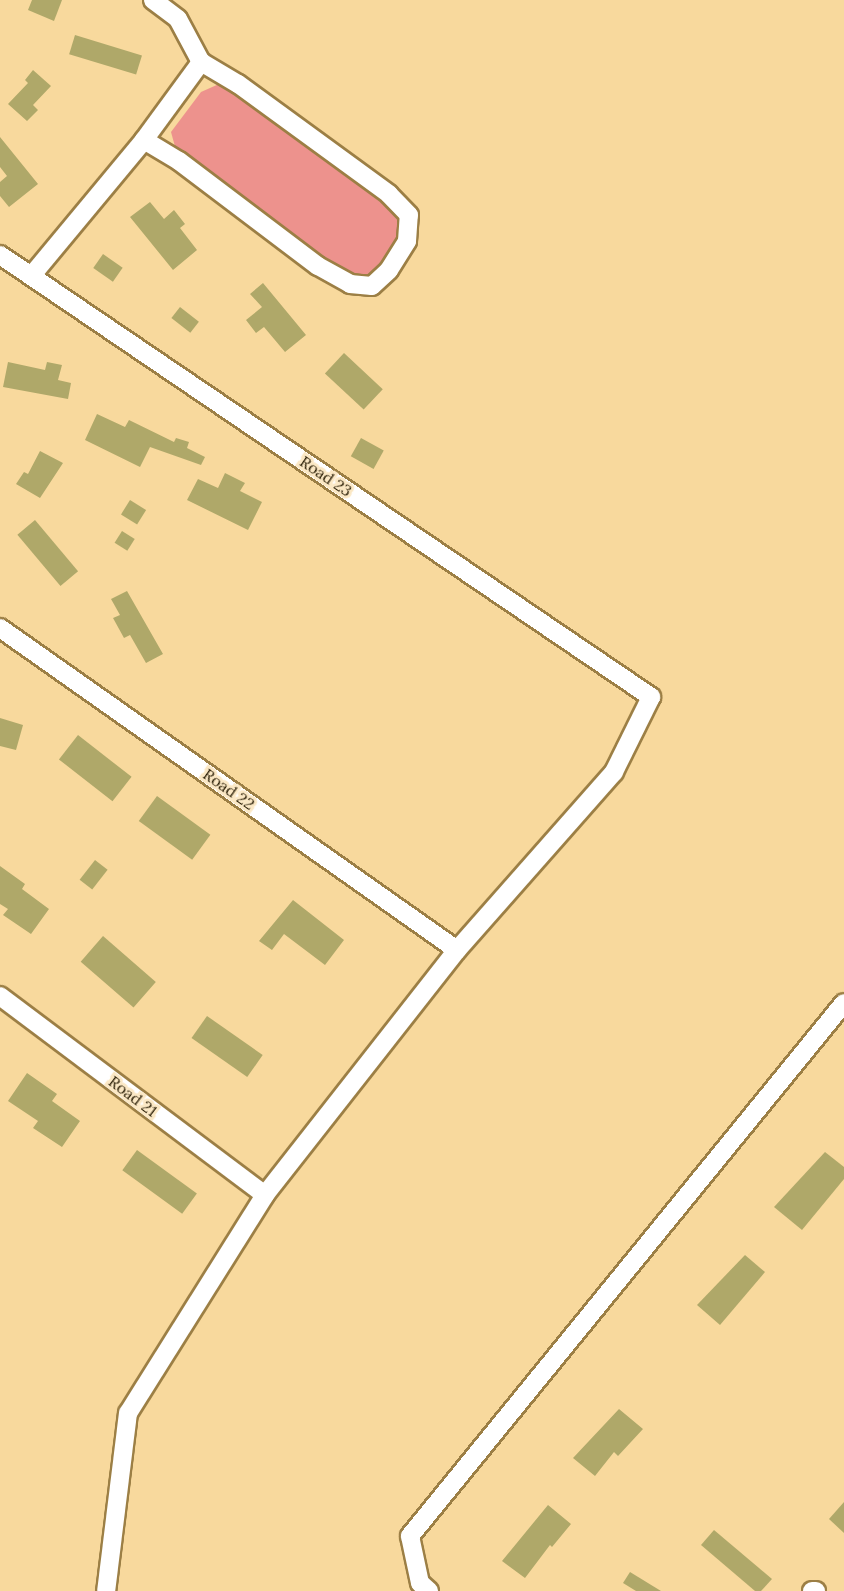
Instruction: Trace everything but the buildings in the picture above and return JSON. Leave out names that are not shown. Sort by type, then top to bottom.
[{"type":"street","points":[[144,140],[179,161],[318,266],[350,284],[372,286],[389,270],[407,241],[409,215],[389,194],[237,84],[201,62],[178,19],[153,0]]},
{"type":"street","points":[[32,275],[144,140],[201,62]]},
{"type":"street","name":"Road 23","points":[[0,255],[651,698],[614,772],[457,950]]},
{"type":"street","name":"Road 22","points":[[0,628],[457,950]]},
{"type":"street","points":[[106,1591],[128,1413],[265,1195],[457,950]]},
{"type":"street","name":"Road 21","points":[[0,996],[265,1195]]},
{"type":"street","points":[[429,1591],[420,1582],[410,1536],[844,1003]]},
{"type":"shaded area","points":[[219,84],[238,84],[409,215],[389,270],[350,284],[179,161],[171,132],[201,92]]}]
